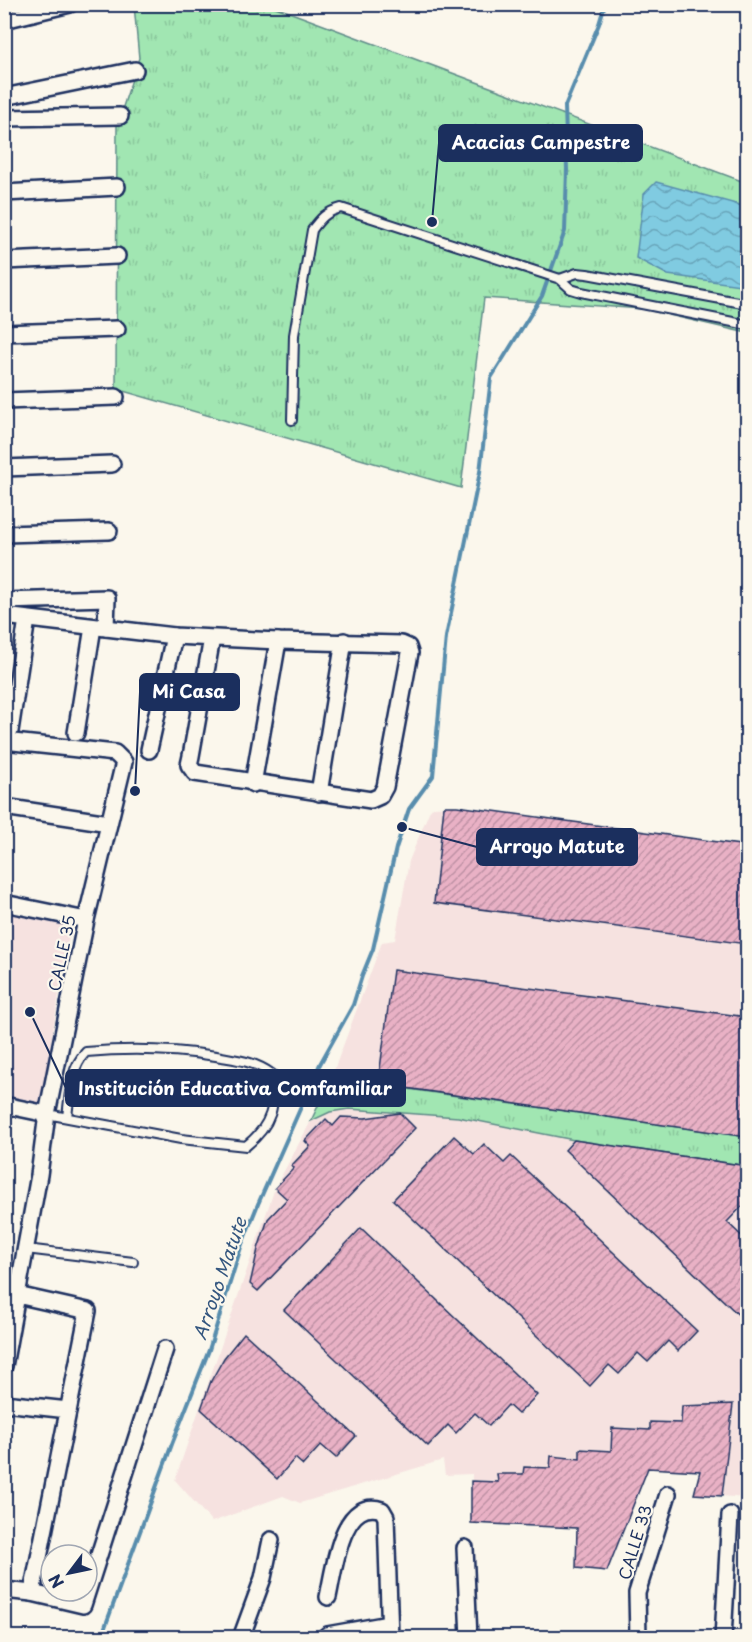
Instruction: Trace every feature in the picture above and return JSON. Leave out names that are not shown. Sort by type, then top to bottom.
[{"type":"street","points":[[4,20],[70,4]]},
{"type":"street","points":[[4,97],[135,70]]},
{"type":"street","points":[[4,118],[120,116]]},
{"type":"street","points":[[4,193],[117,188]]},
{"type":"street","points":[[4,261],[117,256]]},
{"type":"street","points":[[4,333],[117,329]]},
{"type":"street","points":[[4,401],[116,397]]},
{"type":"street","points":[[4,468],[112,464]]},
{"type":"street","points":[[4,534],[110,531]]},
{"type":"street","points":[[4,601],[108,598],[99,628],[76,733]]},
{"type":"street","points":[[4,616],[174,636],[278,641],[344,641],[408,646],[410,653],[385,787],[380,796],[371,800],[253,784],[195,773],[189,765],[212,638]]},
{"type":"street","points":[[7,736],[27,619]]},
{"type":"street","points":[[149,750],[174,636]]},
{"type":"street","points":[[253,784],[278,641]]},
{"type":"street","points":[[319,793],[344,641]]},
{"type":"street","name":"CALLE 35","points":[[4,1366],[9,1317],[17,1295],[26,1249],[47,1114],[86,920],[124,762],[115,753],[7,736]]},
{"type":"street","points":[[4,807],[109,823]]},
{"type":"street","points":[[4,903],[86,920]]},
{"type":"street","points":[[4,1105],[47,1114]]},
{"type":"street","points":[[17,1295],[88,1311],[32,1593]]},
{"type":"street","points":[[4,1590],[32,1593],[83,1605],[165,1349]]},
{"type":"street","points":[[4,1403],[68,1410]]},
{"type":"street","name":"CALLE 33","points":[[638,1638],[637,1593],[668,1494]]},
{"type":"street","points":[[327,1635],[390,1631],[386,1517],[382,1510],[373,1507],[362,1511],[350,1522],[341,1540],[328,1597]]},
{"type":"street","points":[[723,1638],[730,1515]]},
{"type":"street","points":[[241,1638],[263,1578],[271,1540]]},
{"type":"street","points":[[465,1548],[469,1638]]},
{"type":"lane","points":[[292,420],[294,335],[312,230],[321,217],[329,211],[341,208],[557,278],[571,289],[580,292],[747,325]]},
{"type":"lane","points":[[557,278],[587,273],[747,304]]},
{"type":"lane","points":[[47,1114],[181,1139],[246,1146],[269,1121],[275,1097],[272,1074],[259,1064],[188,1051],[153,1048],[86,1052],[77,1060],[67,1117]]},
{"type":"lane","points":[[26,1249],[134,1262]]},
{"type":"shaded area","points":[[457,806],[747,846],[747,1137],[331,1078],[382,942],[395,940],[409,861],[429,812],[433,807]]},
{"type":"shaded area","points":[[4,912],[71,924],[40,1107],[5,1100]]},
{"type":"shaded area","points":[[349,1109],[458,1117],[574,1140],[747,1166],[747,1498],[694,1494],[699,1471],[648,1468],[607,1571],[576,1568],[577,1528],[471,1523],[472,1474],[445,1475],[443,1460],[300,1503],[283,1496],[212,1522],[175,1480],[275,1188],[311,1121],[330,1112]]},
{"type":"green space","points":[[134,5],[270,5],[747,183],[747,333],[643,309],[484,298],[461,488],[116,389],[117,125],[139,58]]},
{"type":"green space","points":[[331,1078],[747,1137],[747,1166],[574,1140],[458,1117],[349,1109],[330,1112],[311,1121]]},
{"type":"water","points":[[656,182],[747,207],[747,286],[668,275],[636,258],[644,194]]},
{"type":"building","points":[[444,806],[747,846],[747,944],[434,903]]},
{"type":"building","points":[[393,970],[747,1017],[747,1137],[378,1084]]},
{"type":"building","points":[[400,1113],[415,1128],[258,1291],[250,1284],[258,1249],[268,1219],[287,1199],[275,1188],[310,1146],[305,1141],[326,1119],[333,1126],[341,1117],[365,1118]]},
{"type":"building","points":[[454,1136],[474,1154],[484,1144],[504,1163],[511,1156],[697,1331],[678,1351],[668,1341],[648,1362],[638,1353],[619,1374],[609,1365],[590,1386],[393,1200]]},
{"type":"building","points":[[574,1140],[747,1166],[747,1201],[727,1222],[747,1241],[747,1323],[565,1150]]},
{"type":"building","points":[[361,1228],[537,1395],[518,1414],[508,1405],[489,1426],[475,1413],[456,1433],[448,1425],[428,1446],[284,1310]]},
{"type":"building","points":[[244,1333],[356,1436],[336,1458],[321,1445],[303,1465],[295,1458],[277,1479],[201,1409],[211,1381],[224,1358]]},
{"type":"building","points":[[733,1404],[722,1496],[694,1494],[700,1471],[648,1468],[607,1571],[576,1568],[577,1528],[471,1523],[471,1481],[498,1482],[497,1474],[523,1474],[524,1467],[550,1468],[551,1456],[580,1459],[580,1449],[611,1451],[612,1428],[650,1430],[650,1422],[681,1423],[682,1406]]},
{"type":"waterway","name":"Arroyo Matute","points":[[101,1638],[209,1350],[242,1244],[320,1064],[353,1005],[373,949],[396,848],[409,809],[433,776],[446,637],[480,472],[491,378],[542,296],[565,231],[567,170],[565,106],[605,4]]},
{"type":"place","name":"Acacias Campestre","points":[[432,222]]},
{"type":"place","name":"Mi Casa","points":[[135,791]]},
{"type":"place","name":"Arroyo Matute","points":[[402,827]]},
{"type":"place","name":"Institución Educativa Comfamiliar","points":[[30,1012]]}]
